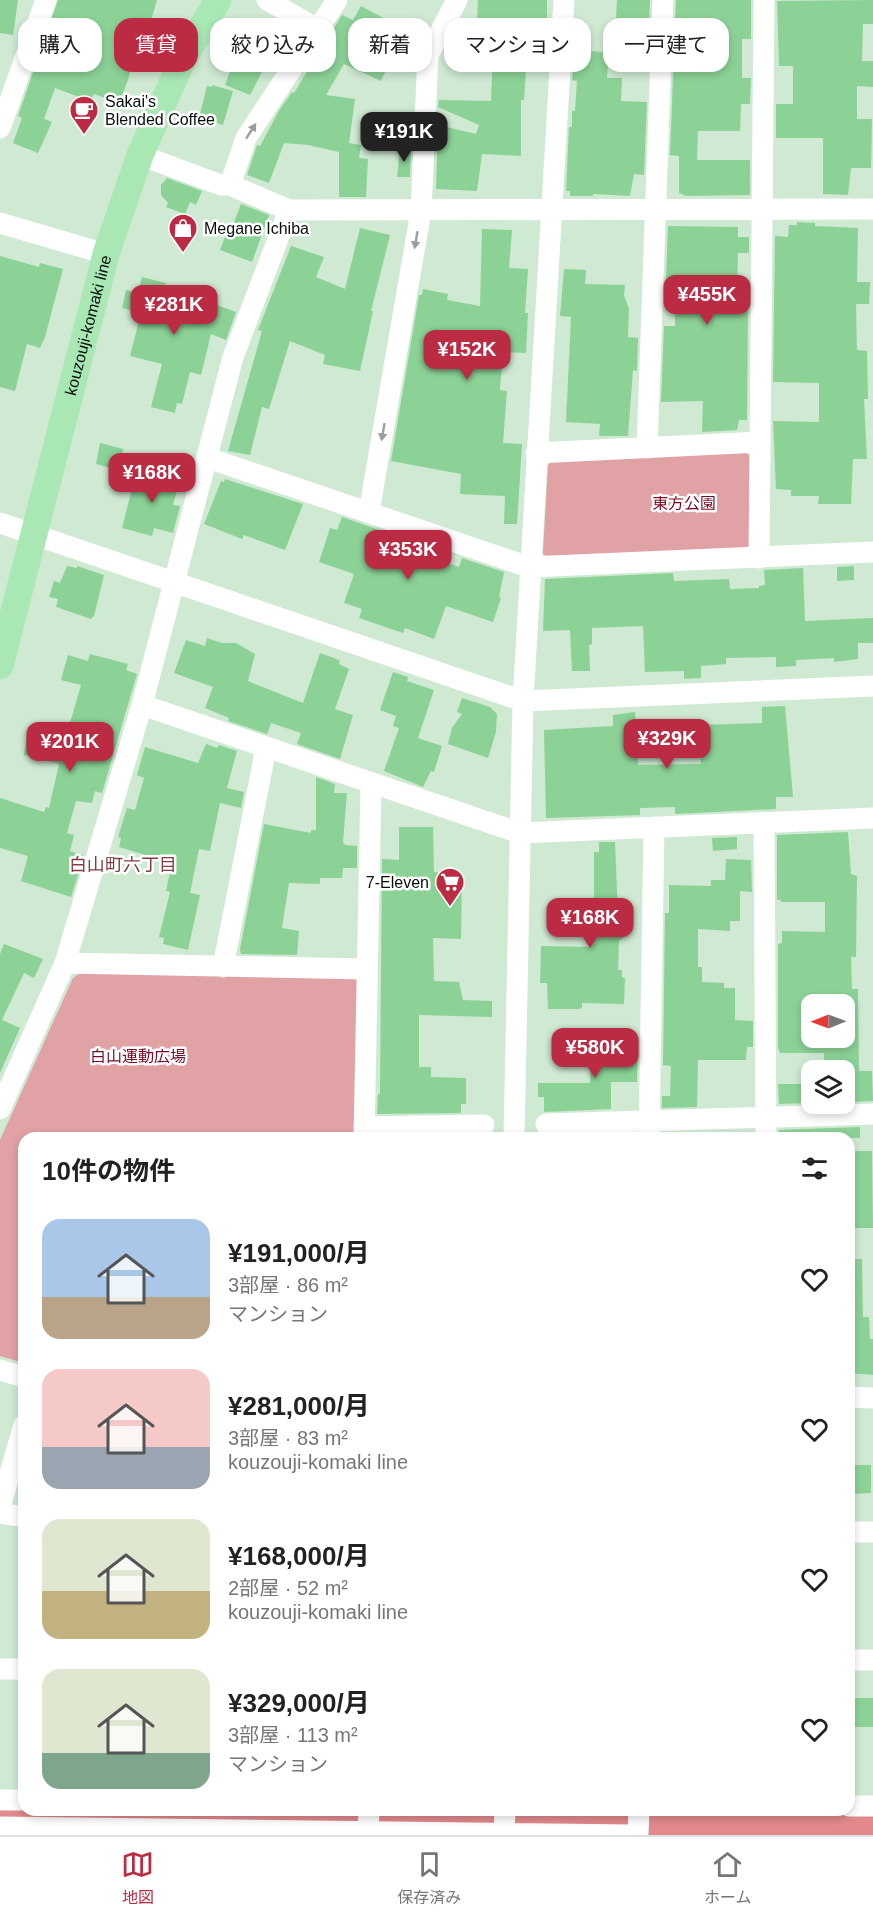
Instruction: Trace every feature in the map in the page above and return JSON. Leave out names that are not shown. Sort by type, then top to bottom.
[{"type":"main road","name":"kouzouji-komaki line","points":[[0,666],[36,535],[106,254],[140,155],[181,63],[218,0]]},
{"type":"street","points":[[0,128],[46,0]]},
{"type":"street","points":[[267,0],[298,18]]},
{"type":"street","points":[[326,18],[337,0]]},
{"type":"street","points":[[369,512],[421,211],[428,55],[457,0]]},
{"type":"street","points":[[514,1132],[523,701],[529,567],[564,0]]},
{"type":"street","points":[[647,448],[663,0]]},
{"type":"street","points":[[759,558],[764,0]]},
{"type":"street","points":[[230,185],[246,138],[291,72]]},
{"type":"street","points":[[140,155],[221,185],[230,185],[289,210],[550,212],[873,209]]},
{"type":"street","points":[[0,1109],[65,963],[142,705],[233,357],[289,210]]},
{"type":"street","points":[[0,223],[106,254]]},
{"type":"street","points":[[536,453],[760,442]]},
{"type":"street","points":[[208,458],[529,567],[873,552]]},
{"type":"street","points":[[0,524],[523,701],[873,686]]},
{"type":"street","points":[[142,705],[520,833],[873,818]]},
{"type":"street","points":[[222,967],[266,748]]},
{"type":"street","points":[[364,1132],[371,784]]},
{"type":"street","points":[[764,823],[766,1132]]},
{"type":"street","points":[[649,1129],[654,827]]},
{"type":"street","points":[[65,963],[368,969]]},
{"type":"street","points":[[546,1124],[649,1129],[766,1117],[873,1114]]},
{"type":"street","points":[[379,1132],[484,1125]]},
{"type":"street","points":[[0,1370],[18,1375]]},
{"type":"street","points":[[855,1397],[873,1398]]},
{"type":"street","points":[[0,1507],[18,1446]]},
{"type":"street","points":[[0,1513],[18,1516]]},
{"type":"street","points":[[855,1532],[873,1532]]},
{"type":"street","points":[[855,1660],[873,1660]]},
{"type":"street","points":[[0,1669],[18,1669]]},
{"type":"street","points":[[0,1800],[18,1800]]},
{"type":"street","points":[[855,1806],[873,1806]]},
{"type":"street","points":[[368,1834],[369,1816]]},
{"type":"street","points":[[504,1834],[505,1816]]},
{"type":"street","points":[[0,1827],[368,1834],[636,1834],[638,1816]]},
{"type":"green space","name":"東方公園","points":[[744,451],[750,456],[750,545],[744,550],[548,559],[543,553],[548,465],[554,460]]},
{"type":"green space","name":"白山運動広場","points":[[80,973],[353,977],[359,983],[357,1132],[18,1132],[18,1361],[0,1356],[0,1140],[73,978]]},
{"type":"building","points":[[0,0],[18,0],[13,35],[0,33]]},
{"type":"building","points":[[58,0],[157,0],[152,18],[114,18],[114,72],[130,72],[119,103],[94,94],[90,101],[55,88],[44,119],[52,122],[38,153],[13,143],[22,118],[18,116],[33,72],[102,72],[102,18],[52,18]]},
{"type":"building","points":[[478,0],[547,0],[547,18],[477,18]]},
{"type":"building","points":[[617,0],[650,0],[649,18],[616,18]]},
{"type":"building","points":[[676,0],[751,0],[751,39],[742,39],[742,78],[751,78],[750,104],[741,104],[740,131],[698,131],[697,160],[750,160],[750,195],[686,196],[679,193],[679,156],[670,155],[673,72],[729,72],[729,18],[675,18]]},
{"type":"building","points":[[873,0],[873,24],[863,24],[862,61],[873,61],[873,87],[857,86],[857,119],[872,119],[871,168],[851,168],[848,195],[823,194],[823,138],[776,138],[776,104],[793,104],[793,66],[779,66],[777,1]]},
{"type":"building","points":[[361,6],[383,18],[354,18]]},
{"type":"building","points":[[342,15],[349,18],[348,66],[344,64],[326,95],[355,99],[349,143],[361,145],[359,158],[368,159],[366,197],[339,197],[339,152],[308,145],[284,143],[269,183],[247,175],[257,145],[260,146],[280,109],[292,92],[294,93],[307,72],[336,72],[336,25]]},
{"type":"building","points":[[591,51],[603,52],[603,72],[607,72],[607,78],[622,78],[621,101],[647,102],[644,175],[634,174],[630,196],[593,194],[593,196],[570,196],[570,191],[566,191],[569,127],[572,127],[572,111],[575,111],[577,81],[572,80],[573,72],[591,72]]},
{"type":"building","points":[[230,72],[262,72],[250,95],[225,85]]},
{"type":"building","points":[[361,72],[385,72],[381,81]]},
{"type":"building","points":[[492,72],[526,72],[524,100],[521,100],[521,156],[482,154],[477,191],[436,189],[438,125],[476,134],[479,125],[438,107],[439,100],[491,101]]},
{"type":"building","points":[[212,85],[233,91],[223,125],[199,118],[207,86],[212,87]]},
{"type":"building","points":[[400,149],[411,149],[410,177],[397,177]]},
{"type":"building","points":[[167,178],[202,191],[196,205],[190,202],[185,214],[166,207],[168,203],[161,195],[161,185]]},
{"type":"building","points":[[241,204],[269,215],[252,262],[220,250],[226,234],[229,235]]},
{"type":"building","points":[[797,222],[815,223],[815,226],[858,228],[857,282],[870,282],[869,304],[856,304],[857,350],[867,351],[868,399],[864,399],[867,459],[853,459],[851,504],[818,504],[819,496],[791,496],[791,490],[776,489],[773,421],[819,422],[819,383],[773,382],[775,236],[788,237],[789,225],[797,225]]},
{"type":"building","points":[[668,226],[738,227],[738,237],[749,237],[749,253],[738,253],[737,306],[748,306],[747,420],[739,420],[737,430],[702,432],[703,401],[661,402],[664,326],[675,326],[676,280],[666,280]]},
{"type":"building","points":[[360,228],[390,235],[371,311],[373,311],[360,371],[323,364],[325,355],[290,341],[269,409],[262,407],[250,455],[228,451],[262,331],[258,330],[291,246],[324,257],[316,277],[345,289]]},
{"type":"building","points":[[482,229],[512,230],[509,268],[528,269],[525,313],[528,313],[526,353],[503,352],[500,390],[507,391],[503,443],[522,444],[517,524],[504,524],[505,496],[460,494],[461,474],[391,461],[419,295],[422,295],[423,289],[448,294],[447,300],[480,306]]},
{"type":"building","points":[[0,256],[39,267],[40,263],[63,269],[45,337],[40,348],[27,344],[15,391],[0,387]]},
{"type":"building","points":[[564,269],[586,270],[585,284],[625,285],[624,295],[629,309],[628,337],[638,338],[637,371],[633,370],[628,436],[599,436],[600,424],[566,422],[571,317],[560,316]]},
{"type":"building","points":[[142,277],[166,283],[165,286],[236,312],[226,340],[211,334],[201,375],[190,372],[182,404],[177,403],[175,413],[151,407],[162,364],[130,356],[141,313],[122,308],[126,290],[138,293]]},
{"type":"building","points":[[100,443],[123,449],[118,470],[96,464]]},
{"type":"building","points":[[137,469],[180,479],[173,505],[180,506],[173,533],[154,528],[152,536],[122,528]]},
{"type":"building","points":[[225,479],[303,504],[285,550],[244,535],[242,539],[204,524],[221,481],[224,482]]},
{"type":"building","points":[[342,517],[391,534],[388,543],[426,556],[459,567],[462,558],[504,572],[499,597],[501,598],[493,622],[446,606],[434,639],[405,628],[403,633],[359,618],[362,609],[344,603],[354,574],[319,562],[330,528],[337,530]]},
{"type":"building","points":[[67,566],[77,568],[77,566],[104,575],[94,616],[91,619],[56,607],[58,599],[49,597],[54,581],[60,583]]},
{"type":"building","points":[[854,566],[854,580],[837,581],[837,567]]},
{"type":"building","points":[[803,568],[805,621],[873,618],[873,643],[858,643],[858,659],[834,662],[834,658],[796,660],[796,666],[776,667],[776,657],[726,658],[726,664],[701,666],[701,678],[684,679],[684,671],[645,672],[643,626],[592,628],[592,644],[589,645],[590,671],[572,671],[570,630],[543,631],[545,579],[673,573],[674,581],[729,579],[730,589],[759,588],[765,585],[764,570]]},
{"type":"building","points":[[207,638],[222,643],[236,643],[255,654],[248,681],[303,703],[320,653],[340,661],[339,664],[349,669],[335,709],[353,715],[340,759],[297,744],[301,733],[271,723],[267,734],[228,721],[229,718],[205,708],[213,687],[174,673],[186,640],[205,646]]},
{"type":"building","points":[[90,654],[128,664],[126,670],[137,674],[102,793],[95,791],[92,803],[76,801],[67,833],[74,835],[70,851],[84,856],[71,897],[21,881],[28,856],[0,848],[0,798],[44,812],[46,807],[49,808],[59,764],[24,755],[28,727],[66,737],[81,685],[61,680],[68,655],[88,661]]},
{"type":"building","points":[[393,672],[408,677],[407,681],[434,690],[418,738],[442,746],[434,772],[431,771],[423,787],[384,771],[399,728],[393,726],[396,716],[380,710]]},
{"type":"building","points":[[462,698],[490,707],[497,714],[496,732],[488,758],[448,744],[452,728],[462,714],[457,712]]},
{"type":"building","points":[[785,706],[793,797],[776,797],[776,809],[675,814],[675,807],[640,808],[640,815],[546,818],[544,730],[613,726],[613,715],[635,712],[638,765],[701,764],[699,725],[762,723],[762,707]]},
{"type":"building","points":[[206,744],[217,748],[219,745],[237,751],[227,788],[244,792],[241,808],[220,803],[210,851],[199,849],[190,893],[200,895],[188,950],[163,944],[164,938],[159,937],[170,892],[166,891],[172,863],[119,847],[121,838],[118,837],[127,808],[135,810],[144,778],[137,775],[145,747],[198,763]]},
{"type":"building","points":[[316,777],[335,784],[334,793],[347,793],[343,842],[345,845],[357,846],[357,868],[343,868],[342,878],[320,878],[320,884],[289,883],[282,928],[299,931],[297,955],[241,954],[240,949],[264,824],[311,833],[311,830],[316,830]]},
{"type":"building","points":[[399,827],[433,827],[434,872],[462,875],[461,939],[433,938],[434,981],[459,982],[463,1000],[492,1001],[492,1017],[419,1015],[419,1067],[431,1067],[431,1077],[466,1078],[466,1104],[461,1104],[461,1113],[377,1114],[378,1094],[380,1094],[382,859],[399,860]]},
{"type":"building","points":[[848,832],[851,874],[857,876],[856,957],[851,957],[852,989],[858,989],[859,1071],[872,1071],[873,1101],[855,1102],[855,1060],[824,1060],[824,1053],[780,1053],[778,1048],[778,944],[782,943],[782,931],[825,932],[825,902],[781,902],[777,900],[777,835]]},
{"type":"building","points":[[737,837],[737,849],[713,851],[712,838]]},
{"type":"building","points":[[599,842],[615,842],[618,913],[625,913],[624,937],[619,941],[618,970],[622,970],[622,977],[625,978],[624,1004],[582,1003],[582,1008],[579,1009],[548,1009],[547,983],[540,983],[541,946],[591,947],[594,913],[594,852],[599,852]]},
{"type":"building","points":[[726,859],[751,860],[752,892],[740,891],[740,921],[730,921],[730,931],[698,929],[698,967],[702,967],[702,982],[724,983],[724,988],[735,988],[735,1020],[753,1021],[753,1047],[747,1047],[746,1060],[698,1060],[697,1107],[662,1108],[662,1096],[670,1096],[671,1066],[663,1065],[665,913],[669,913],[669,885],[711,886],[711,880],[725,880]]},
{"type":"building","points":[[4,944],[43,959],[34,978],[24,973],[2,1020],[20,1028],[0,1073],[0,954]]},
{"type":"building","points":[[596,1041],[638,1041],[637,1082],[611,1082],[611,1109],[544,1112],[544,1097],[538,1097],[538,1083],[590,1083],[591,1049],[594,1049]]},
{"type":"building","points":[[778,1084],[801,1084],[801,1103],[779,1104]]},
{"type":"building","points":[[860,1127],[860,1138],[855,1138],[855,1132],[779,1132],[779,1130]]},
{"type":"building","points":[[855,1151],[872,1151],[873,1228],[855,1228]]},
{"type":"building","points":[[855,1259],[862,1259],[863,1317],[869,1317],[870,1339],[873,1339],[873,1375],[855,1374]]},
{"type":"building","points":[[855,1465],[871,1465],[871,1493],[855,1494]]},
{"type":"building","points":[[855,1698],[873,1698],[873,1727],[855,1727]]},
{"type":"waterway","points":[[0,1815],[18,1815]]},
{"type":"waterway","points":[[125,1816],[873,1822]]},
{"type":"place","name":"Sakai's Blended Coffee","points":[[84,136]]},
{"type":"place","name":"Megane Ichiba","points":[[183,254]]},
{"type":"place","name":"7-Eleven","points":[[450,908]]},
{"type":"district","name":"白山町六丁目","points":[[123,865]]}]
